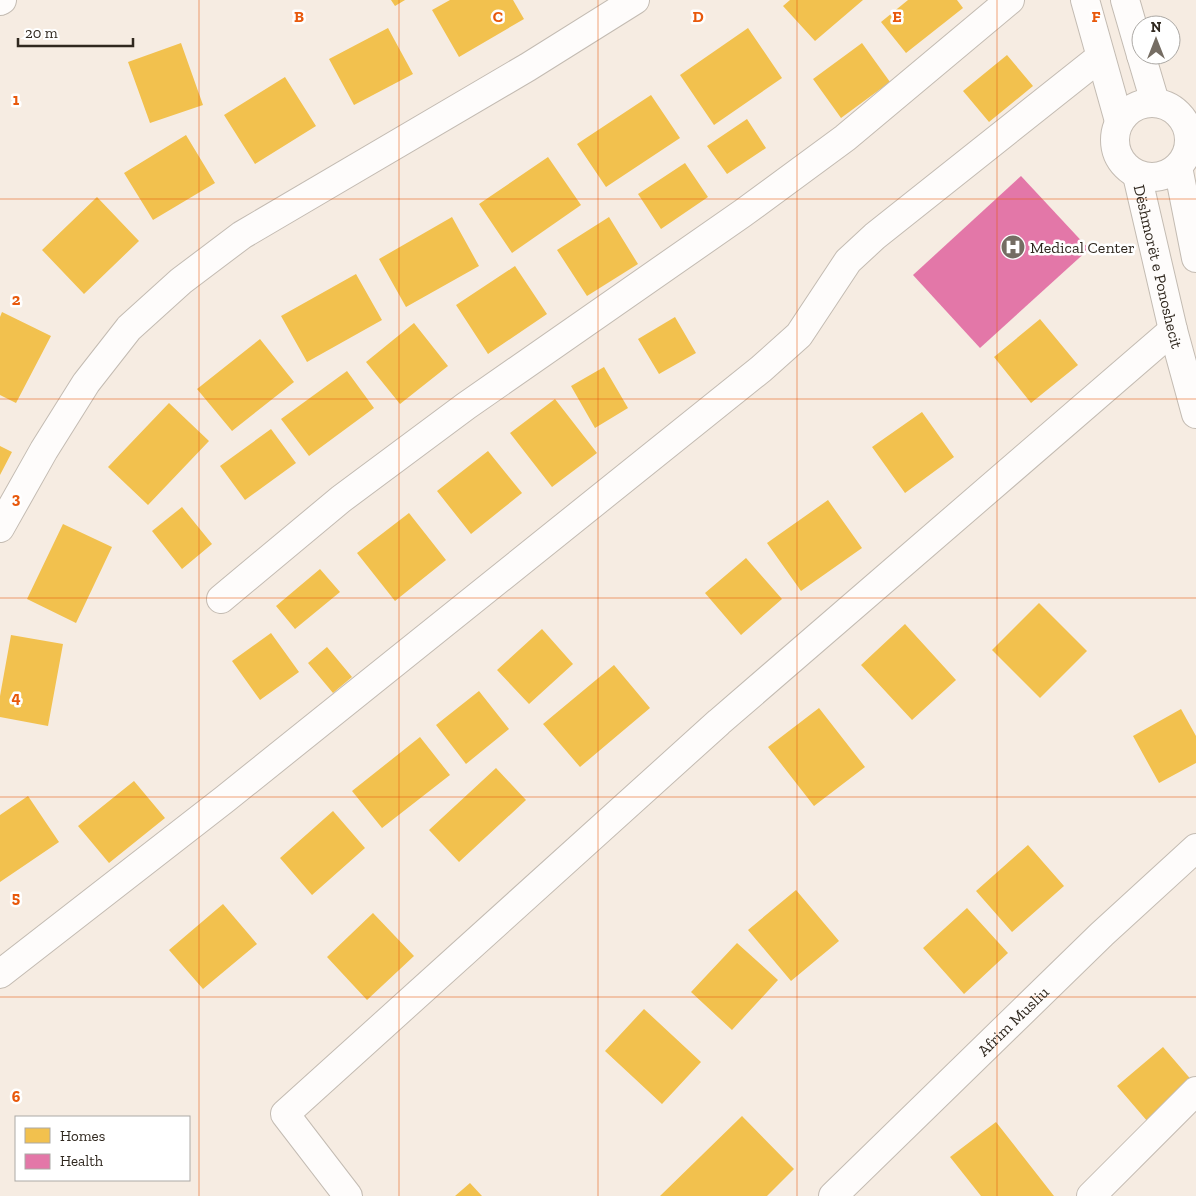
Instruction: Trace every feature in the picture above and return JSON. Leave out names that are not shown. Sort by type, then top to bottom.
[{"type":"street","points":[[0,528],[44,450],[86,383],[129,328],[181,281],[242,235],[528,67],[635,0]]},
{"type":"street","points":[[221,599],[341,499],[466,406],[735,218],[845,138],[1010,0]]},
{"type":"street","name":"Dëshmorët e Ponoshecit","points":[[1085,0],[1119,121],[1114,142],[1121,162],[1137,175],[1159,177],[1178,167]]},
{"type":"street","points":[[1125,0],[1131,21]]},
{"type":"street","points":[[0,974],[210,811],[761,369],[799,335],[848,261],[875,236],[1100,58]]},
{"type":"street","points":[[1144,65],[1155,102]]},
{"type":"street","points":[[1119,121],[1134,106],[1155,102],[1175,110],[1187,128],[1189,149],[1178,167],[1196,258]]},
{"type":"street","name":"Dëshmorët e Ponoshecit","points":[[1137,175],[1173,330],[1196,414]]},
{"type":"street","points":[[348,1196],[285,1114],[719,722],[1173,330]]},
{"type":"street","name":"Afrim Musliu","points":[[833,1196],[1102,934],[1196,848]]},
{"type":"street","points":[[1091,1196],[1196,1091]]},
{"type":"building: Homes","points":[[391,0],[405,0],[395,6]]},
{"type":"building: Homes","points":[[450,0],[513,0],[524,19],[459,57],[432,10]]},
{"type":"building: Homes","points":[[790,0],[863,0],[815,41],[783,6]]},
{"type":"building: Homes","points":[[908,0],[957,0],[963,8],[906,53],[881,22]]},
{"type":"building: Homes","points":[[388,28],[413,74],[354,105],[329,59]]},
{"type":"building: Homes","points":[[748,28],[782,78],[714,125],[680,75]]},
{"type":"building: Homes","points":[[181,43],[203,105],[150,123],[128,62]]},
{"type":"building: Homes","points":[[862,43],[890,82],[841,118],[813,79]]},
{"type":"building: Homes","points":[[1007,55],[1033,86],[989,122],[963,91]]},
{"type":"building: Homes","points":[[285,77],[316,126],[255,164],[224,115]]},
{"type":"building: Homes","points":[[651,95],[680,138],[606,187],[577,144]]},
{"type":"building: Homes","points":[[747,119],[766,148],[727,174],[707,146]]},
{"type":"building: Homes","points":[[186,135],[215,183],[153,220],[124,173]]},
{"type":"building: Homes","points":[[548,157],[581,205],[512,253],[479,204]]},
{"type":"building: Homes","points":[[685,163],[708,197],[661,229],[638,194]]},
{"type":"building: Homes","points":[[97,197],[139,241],[84,294],[42,250]]},
{"type":"building: Homes","points":[[452,217],[479,266],[406,307],[379,259]]},
{"type":"building: Homes","points":[[609,217],[638,264],[587,296],[557,250]]},
{"type":"building: Homes","points":[[515,266],[547,314],[488,354],[456,305]]},
{"type":"building: Homes","points":[[356,274],[382,320],[307,362],[281,316]]},
{"type":"building: Homes","points":[[2,312],[51,336],[16,403],[0,395],[0,317]]},
{"type":"building: Homes","points":[[675,317],[696,353],[659,374],[638,339]]},
{"type":"building: Homes","points":[[1040,319],[1078,365],[1031,403],[994,357]]},
{"type":"building: Homes","points":[[414,323],[448,366],[400,404],[366,362]]},
{"type":"building: Homes","points":[[260,339],[294,382],[232,431],[197,389]]},
{"type":"building: Homes","points":[[604,367],[628,408],[595,428],[571,386]]},
{"type":"building: Homes","points":[[347,371],[374,408],[309,456],[281,419]]},
{"type":"building: Homes","points":[[555,399],[597,453],[552,487],[510,433]]},
{"type":"building: Homes","points":[[169,403],[209,441],[148,505],[108,467]]},
{"type":"building: Homes","points":[[922,412],[954,457],[905,493],[872,447]]},
{"type":"building: Homes","points":[[271,429],[296,463],[245,500],[220,466]]},
{"type":"building: Homes","points":[[0,446],[12,452],[0,475]]},
{"type":"building: Homes","points":[[488,451],[522,493],[471,534],[437,491]]},
{"type":"building: Homes","points":[[828,500],[862,548],[801,591],[767,543]]},
{"type":"building: Homes","points":[[182,507],[212,544],[182,569],[152,531]]},
{"type":"building: Homes","points":[[409,513],[446,560],[395,601],[357,553]]},
{"type":"building: Homes","points":[[63,524],[112,547],[76,623],[27,599]]},
{"type":"building: Homes","points":[[746,558],[782,599],[741,635],[705,593]]},
{"type":"building: Homes","points":[[320,569],[340,592],[295,629],[276,606]]},
{"type":"building: Homes","points":[[1039,603],[1087,651],[1040,698],[992,650]]},
{"type":"building: Homes","points":[[905,624],[956,680],[912,720],[861,665]]},
{"type":"building: Homes","points":[[542,629],[573,664],[529,704],[497,670]]},
{"type":"building: Homes","points":[[271,633],[299,672],[260,700],[232,661]]},
{"type":"building: Homes","points":[[11,635],[63,644],[48,726],[0,717],[0,696]]},
{"type":"building: Homes","points":[[327,647],[352,677],[333,693],[308,663]]},
{"type":"building: Homes","points":[[614,665],[650,708],[580,767],[543,724]]},
{"type":"building: Homes","points":[[479,691],[509,729],[466,764],[436,725]]},
{"type":"building: Homes","points":[[819,708],[865,767],[814,806],[768,747]]},
{"type":"building: Homes","points":[[1181,709],[1196,736],[1196,763],[1159,783],[1133,736]]},
{"type":"building: Homes","points":[[420,737],[450,775],[382,828],[352,791]]},
{"type":"building: Homes","points":[[496,768],[526,800],[459,862],[429,830]]},
{"type":"building: Homes","points":[[134,781],[165,818],[109,863],[78,826]]},
{"type":"building: Homes","points":[[28,796],[59,842],[0,882],[0,815]]},
{"type":"building: Homes","points":[[333,811],[365,848],[312,895],[280,858]]},
{"type":"building: Homes","points":[[1028,845],[1064,886],[1012,932],[976,891]]},
{"type":"building: Homes","points":[[796,890],[839,941],[791,981],[748,930]]},
{"type":"building: Homes","points":[[223,904],[257,944],[203,989],[169,950]]},
{"type":"building: Homes","points":[[967,908],[1008,953],[964,994],[923,948]]},
{"type":"building: Homes","points":[[373,913],[414,956],[367,1000],[327,957]]},
{"type":"building: Homes","points":[[737,943],[778,980],[732,1030],[691,992]]},
{"type":"building: Homes","points":[[644,1009],[701,1062],[662,1104],[605,1051]]},
{"type":"building: Homes","points":[[1163,1047],[1194,1083],[1148,1122],[1117,1086]]},
{"type":"building: Homes","points":[[742,1116],[794,1169],[767,1196],[660,1196]]},
{"type":"building: Homes","points":[[996,1122],[1054,1196],[981,1196],[950,1157]]},
{"type":"building: Homes","points":[[470,1183],[482,1196],[455,1196]]},
{"type":"building: Health","points":[[1021,176],[1089,249],[980,348],[913,275]]},
{"type":"place","name":"Medical Center","points":[[1013,247]]}]
